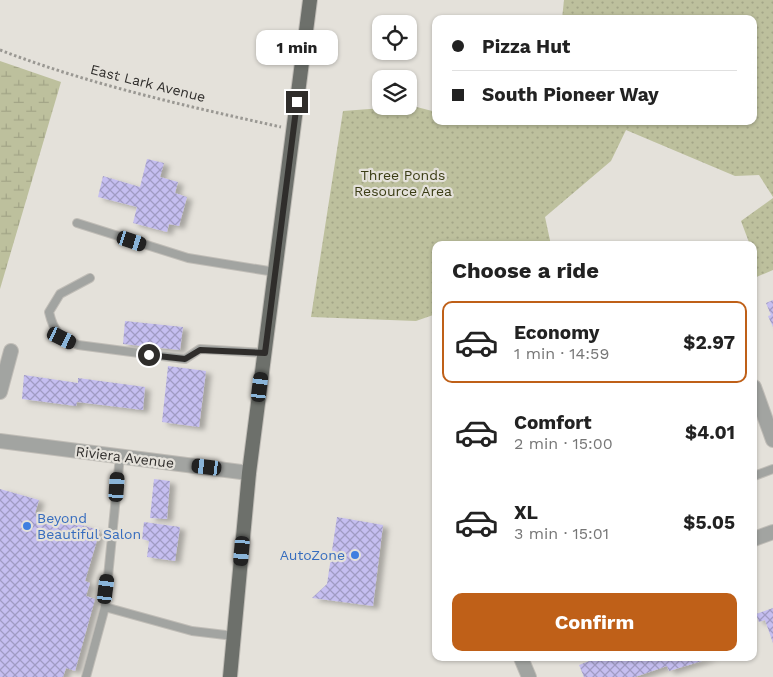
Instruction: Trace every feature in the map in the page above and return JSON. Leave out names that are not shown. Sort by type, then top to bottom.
[{"type":"main road","points":[[230,677],[249,473],[310,0]]},
{"type":"street","points":[[0,392],[11,350]]},
{"type":"street","points":[[757,398],[773,440]]},
{"type":"street","name":"Riviera Avenue","points":[[0,440],[249,473]]},
{"type":"street","points":[[757,538],[773,532]]},
{"type":"street","points":[[522,661],[529,677]]},
{"type":"lane","points":[[77,223],[188,258],[275,272]]},
{"type":"lane","points":[[90,278],[60,294],[49,312],[52,327],[62,338],[78,345],[185,359],[200,350],[265,353]]},
{"type":"lane","points":[[86,677],[105,607],[120,456]]},
{"type":"lane","points":[[757,475],[773,469]]},
{"type":"lane","points":[[105,607],[192,630],[234,636]]},
{"type":"path","name":"East Lark Avenue","points":[[0,50],[80,78],[116,88],[294,130]]},
{"type":"green space","name":"Three Ponds Resource Area","points":[[564,0],[773,0],[773,197],[759,175],[735,176],[626,130],[611,161],[545,217],[550,241],[432,241],[432,315],[416,321],[311,317],[343,111],[372,109],[372,115],[417,115],[417,107],[432,111],[432,125],[757,125],[757,15],[562,15]]},
{"type":"green space","points":[[0,61],[61,82],[0,289]]},
{"type":"green space","points":[[773,198],[773,270],[757,277],[757,241],[748,241],[741,221]]},
{"type":"building","points":[[147,159],[164,163],[160,177],[178,182],[175,193],[187,197],[179,226],[169,224],[167,232],[133,223],[137,207],[98,197],[103,176],[140,187]]},
{"type":"building","points":[[773,300],[773,327],[768,316],[771,315],[766,303]]},
{"type":"building","points":[[125,321],[183,327],[180,350],[123,344]]},
{"type":"building","points":[[168,366],[206,371],[199,427],[162,422]]},
{"type":"building","points":[[24,375],[78,383],[78,378],[145,387],[143,410],[77,402],[76,406],[22,399]]},
{"type":"building","points":[[154,479],[170,481],[167,519],[150,518]]},
{"type":"building","points":[[0,489],[39,500],[35,513],[100,530],[85,581],[90,583],[86,596],[95,599],[75,671],[66,668],[63,677],[0,677]]},
{"type":"building","name":"AutoZone","points":[[337,517],[383,525],[373,606],[312,598],[327,584]]},
{"type":"building","points":[[144,522],[180,527],[175,561],[147,557],[149,541],[142,539]]},
{"type":"building","points":[[773,608],[773,643],[765,620],[759,622],[757,614]]},
{"type":"building","points":[[589,661],[702,661],[669,671],[667,666],[635,677],[584,677],[579,665]]},
{"type":"place","name":"Beyond Beautiful Salon","points":[[27,526]]},
{"type":"place","name":"AutoZone","points":[[355,555]]},
{"type":"route","points":[[149,355],[185,359],[200,350],[265,353],[297,102]]}]
